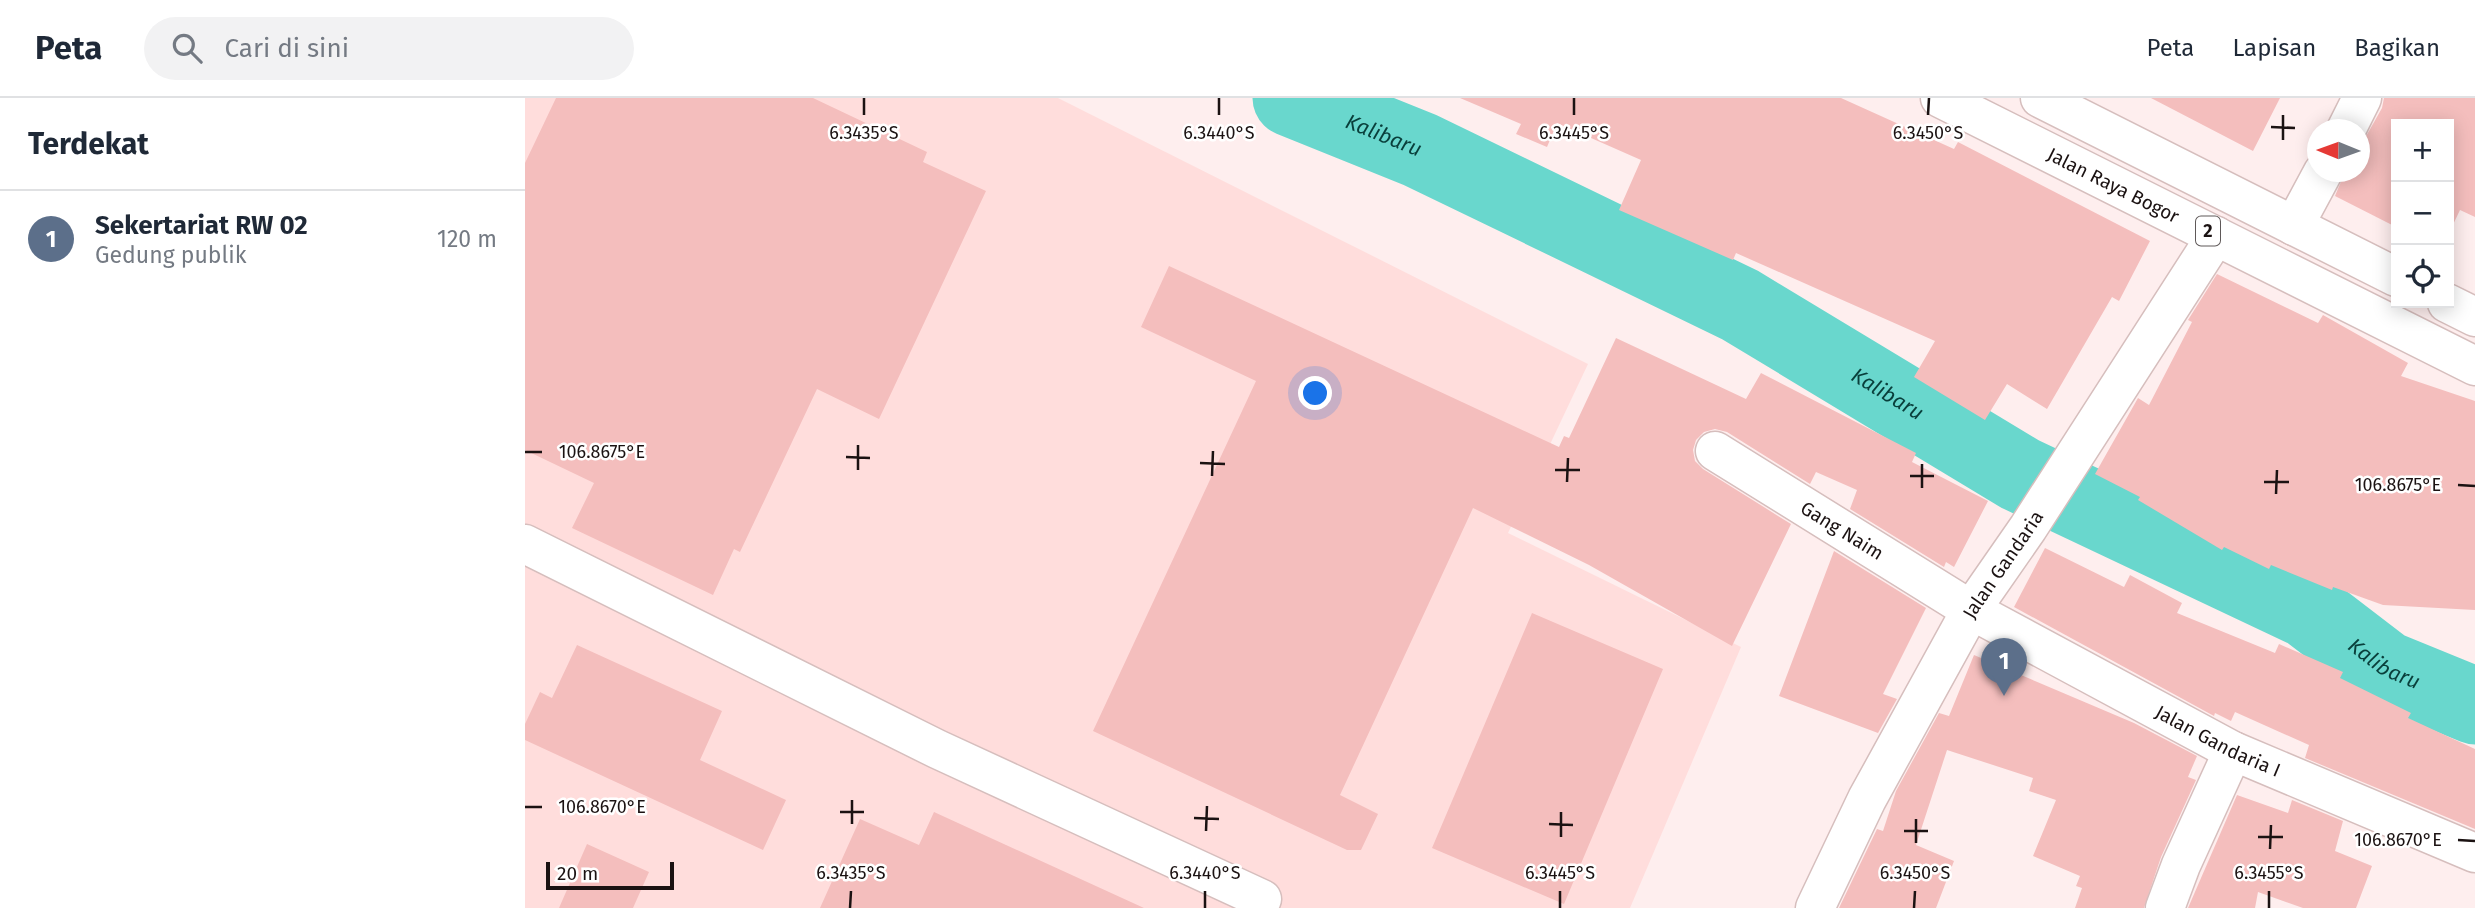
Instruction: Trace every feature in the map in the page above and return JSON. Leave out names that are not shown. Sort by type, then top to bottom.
[{"type":"main road","name":"Jalan Raya Bogor","points":[[1940,98],[2475,366]]},
{"type":"main road","name":"2","points":[[2040,98],[2391,274]]},
{"type":"main road","points":[[2352,119],[2363,98]]},
{"type":"main road","points":[[2294,226],[2318,182]]},
{"type":"main road","name":"Jalan Gandaria","points":[[1815,908],[1867,799],[1971,610],[2028,528],[2216,236]]},
{"type":"main road","points":[[2454,306],[2475,317]]},
{"type":"main road","name":"Gang Naim","points":[[1714,451],[1971,610]]},
{"type":"main road","points":[[525,544],[937,749],[1262,899]]},
{"type":"main road","name":"Jalan Gandaria I","points":[[1971,610],[2233,751],[2475,853]]},
{"type":"main road","points":[[2165,908],[2181,864],[2233,751]]},
{"type":"shaded area","points":[[525,98],[1058,98],[1588,364],[1508,533],[1741,647],[1630,908],[525,908]]},
{"type":"building","points":[[556,98],[813,98],[927,152],[923,162],[986,191],[879,419],[817,389],[740,552],[734,549],[713,595],[572,528],[594,483],[525,450],[525,163]]},
{"type":"building","points":[[1460,98],[1841,98],[1954,149],[1958,142],[2150,241],[2119,301],[2112,297],[2047,409],[2007,384],[1985,420],[1914,377],[1935,341],[1736,253],[1733,260],[1619,210],[1641,160],[1557,123],[1547,147],[1516,134],[1521,124]]},
{"type":"building","points":[[2151,98],[2280,98],[2253,151]]},
{"type":"building","points":[[2384,98],[2475,98],[2475,217],[2460,210],[2454,223],[2454,119],[2391,119],[2391,224],[2335,196],[2341,182],[2370,182],[2370,129],[2382,108]]},
{"type":"building","points":[[1169,266],[1559,447],[1564,436],[1569,438],[1616,338],[1746,399],[1761,373],[1916,453],[1912,462],[1988,501],[1954,567],[1946,562],[1944,567],[1850,509],[1857,490],[1816,472],[1810,484],[1727,432],[1715,429],[1704,432],[1696,440],[1693,450],[1695,461],[1703,469],[1791,524],[1732,646],[1589,565],[1473,508],[1340,795],[1378,814],[1361,850],[1347,850],[1093,731],[1256,381],[1141,327]]},
{"type":"building","points":[[2217,274],[2318,323],[2323,315],[2408,363],[2401,376],[2475,401],[2475,610],[2383,605],[2333,587],[2332,590],[2271,565],[2269,569],[2224,547],[2222,550],[2138,500],[2140,497],[2095,474],[2138,398],[2149,405],[2192,322],[2188,320]]},
{"type":"building","points":[[2045,548],[2124,587],[2130,575],[2182,603],[2177,613],[2275,653],[2279,644],[2343,672],[2340,678],[2411,713],[2408,718],[2475,749],[2475,829],[2305,758],[2309,745],[2235,712],[2231,721],[2215,713],[2214,716],[2014,607]]},
{"type":"building","points":[[1834,551],[1926,608],[1883,694],[1897,699],[1878,733],[1779,696]]},
{"type":"building","points":[[1532,613],[1663,669],[1564,904],[1432,848]]},
{"type":"building","points":[[577,645],[722,711],[700,760],[786,800],[763,850],[525,740],[525,724],[540,692],[552,698]]},
{"type":"building","points":[[1974,655],[2134,723],[2197,756],[2188,777],[2196,780],[2161,857],[2144,908],[2075,908],[2082,888],[2076,886],[2080,876],[2033,856],[2056,800],[2029,791],[2033,778],[1947,750],[1916,845],[1954,861],[1936,908],[1839,908],[1877,829],[1883,831],[1896,791],[1939,713],[1949,716]]},
{"type":"building","points":[[2237,795],[2288,813],[2292,800],[2343,821],[2335,851],[2372,866],[2356,908],[2303,908],[2258,892],[2255,908],[2188,908]]},
{"type":"building","points":[[934,812],[1144,908],[820,908],[860,819],[919,845]]},
{"type":"building","points":[[587,844],[649,872],[633,908],[559,908]]},
{"type":"waterway","name":"Kalibaru","points":[[1291,98],[1420,150],[1740,305],[2020,474],[2308,610],[2385,669],[2475,706]]},
{"type":"place","name":"Sekertariat RW 02","points":[[2004,696]]}]
